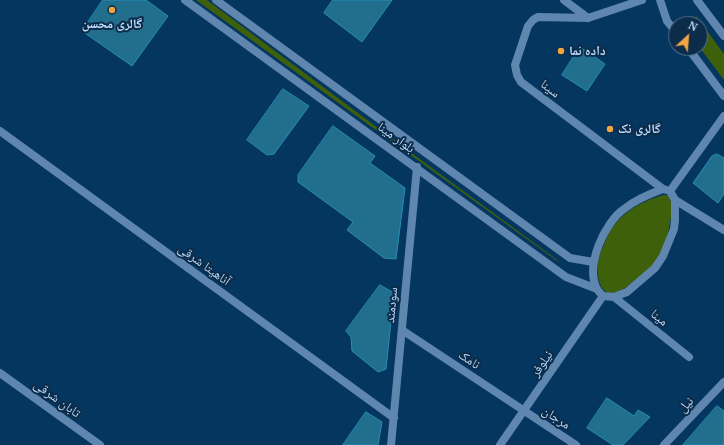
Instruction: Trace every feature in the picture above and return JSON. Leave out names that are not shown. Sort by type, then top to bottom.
[{"type":"street","name":"بلوار مینا","points":[[186,0],[566,277],[597,289]]},
{"type":"street","name":"بلوار مینا","points":[[216,0],[570,258],[593,262]]},
{"type":"street","points":[[564,0],[588,18],[642,0]]},
{"type":"street","points":[[660,0],[668,22]]},
{"type":"street","points":[[697,0],[724,36]]},
{"type":"street","name":"سینا","points":[[588,18],[538,18],[533,20],[528,26],[515,65],[517,75],[522,82],[666,190]]},
{"type":"street","points":[[694,56],[724,96]]},
{"type":"street","points":[[675,200],[674,229],[663,256],[655,268],[627,292],[614,297],[603,296],[597,289],[593,276],[593,262],[604,232],[613,219],[623,209],[652,193],[666,190],[724,116]]},
{"type":"street","name":"آناهیتا شرقی","points":[[0,131],[394,418]]},
{"type":"street","name":"سودمند","points":[[391,445],[416,167]]},
{"type":"street","points":[[666,190],[675,200],[724,230]]},
{"type":"street","name":"نیلوفر","points":[[500,445],[603,296]]},
{"type":"street","name":"مینا","points":[[614,297],[688,358]]},
{"type":"street","name":"نامک","points":[[402,330],[524,411]]},
{"type":"street","name":"تابان شرقی","points":[[0,373],[100,445]]},
{"type":"street","name":"نیل","points":[[664,445],[722,387]]},
{"type":"street","name":"مرجان","points":[[524,411],[576,445]]},
{"type":"green space","points":[[196,0],[207,0],[560,263]]},
{"type":"green space","points":[[708,32],[724,54],[724,80],[706,56],[708,56]]},
{"type":"green space","points":[[668,195],[670,198],[672,212],[667,239],[663,250],[651,268],[630,285],[618,292],[607,292],[602,288],[599,281],[598,260],[610,231],[629,211],[646,201]]},
{"type":"building","points":[[103,0],[146,0],[168,16],[132,66],[82,31]]},
{"type":"building","points":[[333,0],[392,0],[362,42],[324,13]]},
{"type":"building","points":[[580,47],[605,64],[587,91],[562,75]]},
{"type":"building","points":[[283,89],[309,106],[274,154],[267,155],[247,140]]},
{"type":"building","points":[[333,126],[375,156],[370,163],[405,188],[396,259],[384,258],[347,230],[353,222],[298,182],[298,175]]},
{"type":"building","points":[[717,154],[724,158],[724,194],[718,203],[693,183],[712,156]]},
{"type":"building","points":[[380,285],[394,293],[386,369],[378,372],[352,351],[351,337],[346,331]]},
{"type":"building","points":[[607,398],[634,416],[638,410],[650,417],[623,445],[613,445],[587,428]]},
{"type":"building","points":[[717,406],[724,411],[724,445],[683,445]]},
{"type":"building","points":[[366,412],[382,422],[378,445],[343,445]]},
{"type":"place","name":"گالری محسن","points":[[112,10]]},
{"type":"place","name":"داده نما","points":[[561,51]]},
{"type":"place","name":"گالری نک","points":[[610,129]]}]
